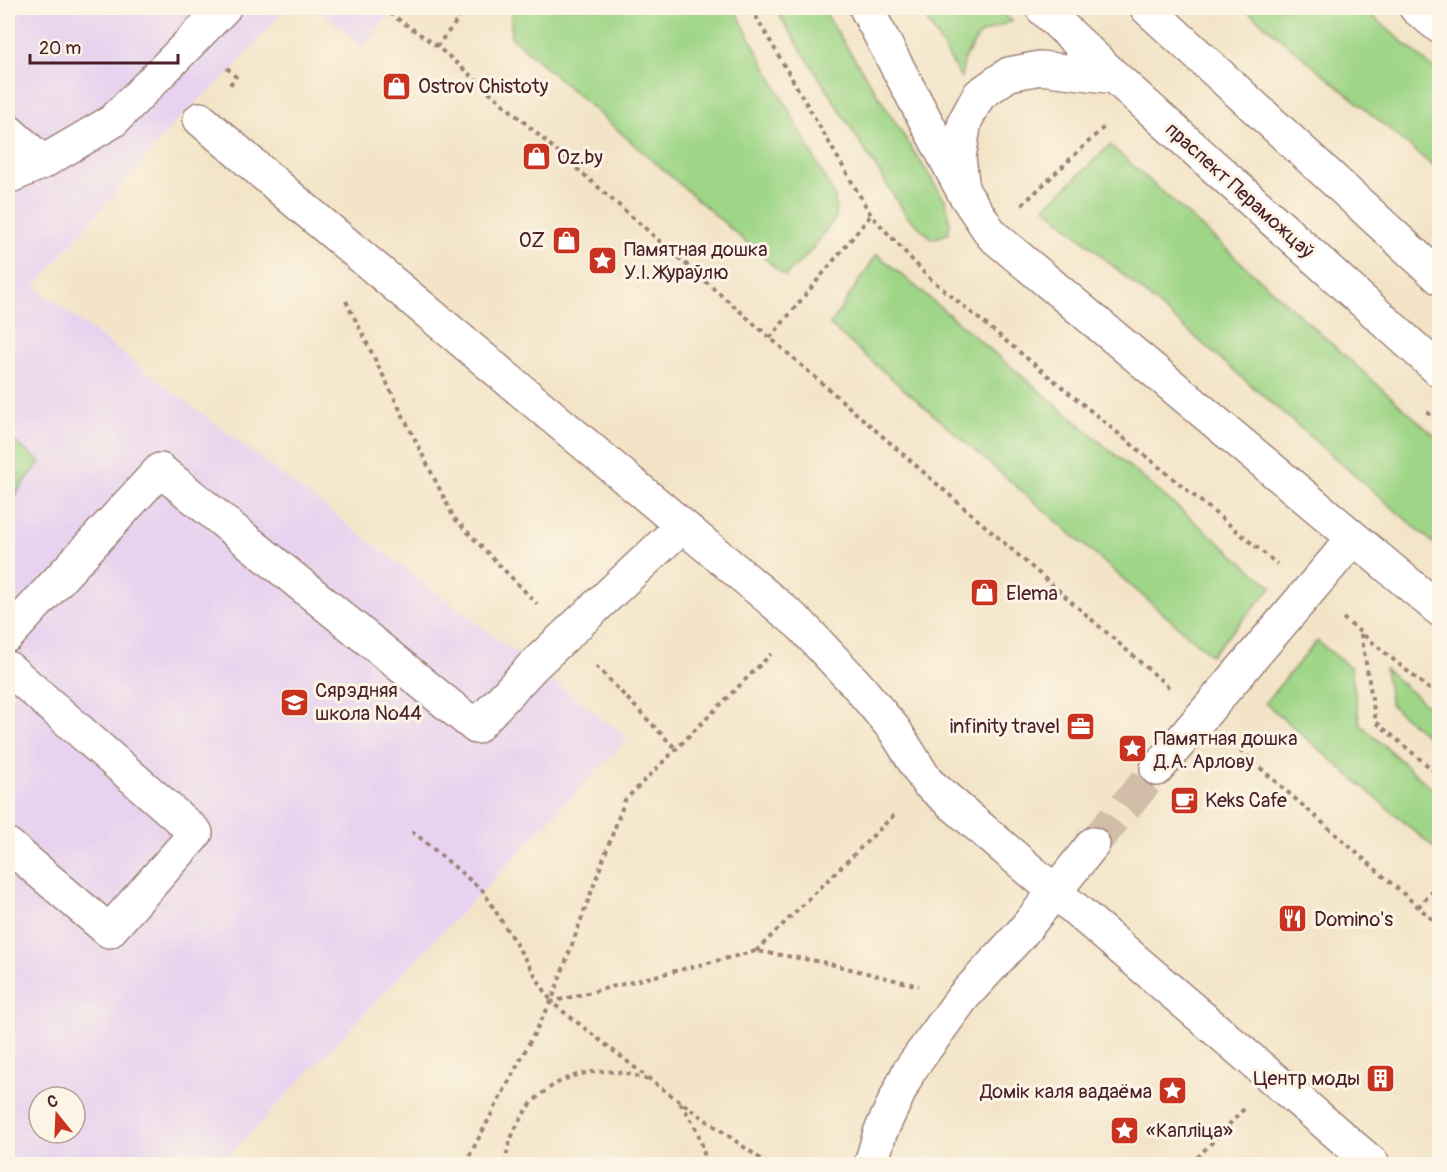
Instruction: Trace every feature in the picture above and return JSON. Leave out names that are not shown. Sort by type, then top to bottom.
[{"type":"main road","points":[[8,177],[43,162],[113,121],[224,8]]},
{"type":"main road","points":[[866,8],[964,193],[992,235],[1440,610]]},
{"type":"main road","name":"праспект Пераможцаў","points":[[1042,8],[1114,77],[1440,371]]},
{"type":"main road","points":[[1416,8],[1440,27]]},
{"type":"main road","points":[[1156,13],[1440,278]]},
{"type":"main road","points":[[964,193],[959,157],[965,121],[979,95],[1009,74],[1040,68],[1114,77]]},
{"type":"main road","points":[[200,119],[304,209],[801,625],[858,686],[894,729],[927,782],[1374,1164]]},
{"type":"main road","points":[[8,131],[43,162]]},
{"type":"main road","points":[[8,635],[160,470],[476,727],[533,666],[682,526]]},
{"type":"main road","points":[[1157,769],[1353,539]]},
{"type":"main road","points":[[8,668],[196,833],[109,931],[8,845]]},
{"type":"main road","points":[[871,1164],[880,1133],[909,1071],[963,997],[1020,935],[1093,844]]},
{"type":"path","points":[[382,8],[437,46],[1440,926]]},
{"type":"path","points":[[437,46],[467,8]]},
{"type":"path","points":[[751,8],[870,214],[927,276],[1440,698]]},
{"type":"path","points":[[1018,210],[1105,125]]},
{"type":"path","points":[[770,338],[870,214]]},
{"type":"path","points":[[343,296],[454,518],[676,749]]},
{"type":"path","points":[[465,1164],[551,1002],[626,800],[801,625]]},
{"type":"path","points":[[1361,632],[1376,722],[1440,777]]},
{"type":"path","points":[[756,951],[927,782]]},
{"type":"path","points":[[412,831],[483,891],[551,1002],[680,1103],[692,1120],[700,1138],[705,1164]]},
{"type":"path","points":[[1418,907],[1440,884]]},
{"type":"path","points":[[551,1002],[756,951],[822,962],[963,997]]},
{"type":"path","points":[[505,1164],[507,1146],[524,1111],[537,1096],[553,1085],[591,1071],[630,1073],[649,1080],[768,1164]]},
{"type":"path","points":[[1191,1164],[1273,1078]]},
{"type":"shaded area","name":"Сярэдняя школа №44","points":[[8,8],[286,8],[232,70],[180,117],[35,287],[628,738],[221,1164],[8,1164]]},
{"type":"shaded area","points":[[317,8],[395,8],[363,46]]},
{"type":"green space","points":[[511,8],[734,8],[835,197],[836,217],[809,253],[785,276],[511,37]]},
{"type":"green space","points":[[775,8],[822,8],[945,200],[950,223],[948,234],[932,239],[906,215]]},
{"type":"green space","points":[[920,8],[998,8],[1012,21],[980,34],[965,57],[961,78]]},
{"type":"green space","points":[[1244,8],[1363,8],[1439,73],[1439,171]]},
{"type":"green space","points":[[1110,145],[1439,440],[1439,548],[1045,207]]},
{"type":"green space","points":[[877,254],[1272,587],[1211,655],[830,325]]},
{"type":"green space","points":[[8,437],[40,462],[8,504]]},
{"type":"green space","points":[[1317,641],[1351,668],[1360,724],[1439,795],[1439,852],[1265,703]]},
{"type":"green space","points":[[1385,669],[1439,716],[1439,746],[1391,705]]},
{"type":"tunnel","points":[[1093,844],[1157,769]]},
{"type":"place","name":"Ostrov Chistoty","points":[[397,86]]},
{"type":"place","name":"Oz.by","points":[[536,157]]},
{"type":"place","name":"OZ","points":[[566,240]]},
{"type":"place","name":"Памятная дошка У.І. Жураўлю","points":[[603,260]]},
{"type":"place","name":"Elema","points":[[985,593]]},
{"type":"place","name":"Сярэдняя школа №44","points":[[294,702]]},
{"type":"place","name":"infinity travel","points":[[1081,726]]},
{"type":"place","name":"Памятная дошка Д.А. Арлову","points":[[1133,749]]},
{"type":"place","name":"Keks Cafe","points":[[1184,800]]},
{"type":"place","name":"Domino's","points":[[1293,919]]},
{"type":"place","name":"Центр моды","points":[[1381,1078]]},
{"type":"place","name":"Домік каля вадаёма","points":[[1173,1091]]},
{"type":"place","name":"«Капліца»","points":[[1125,1130]]}]
